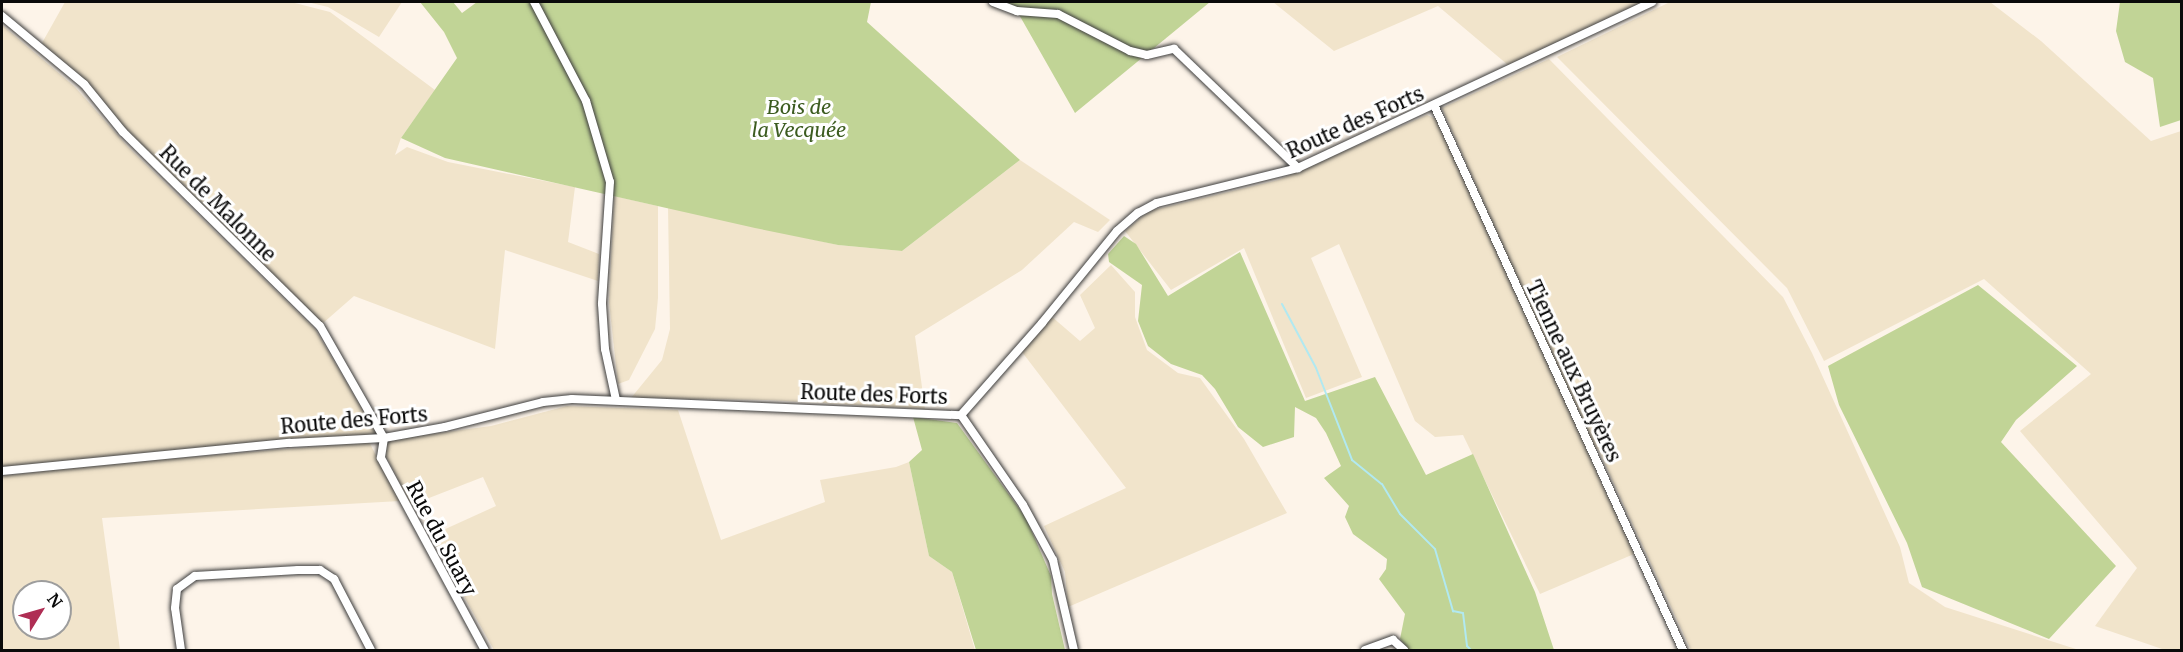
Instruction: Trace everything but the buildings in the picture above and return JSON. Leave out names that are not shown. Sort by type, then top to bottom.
[{"type":"street","points":[[534,2],[586,101],[610,182],[602,304],[605,349],[616,399]]},
{"type":"street","points":[[993,2],[1017,11],[1058,14],[1130,51],[1147,55],[1174,49],[1298,168]]},
{"type":"street","name":"Route des Forts","points":[[2,471],[290,443],[384,438],[445,428],[543,402],[572,399],[616,399],[961,415],[1118,231],[1138,213],[1157,203],[1298,168],[1652,2]]},
{"type":"street","name":"Rue de Malonne","points":[[2,16],[84,84],[123,132],[320,326],[384,438]]},
{"type":"street","name":"Tienne aux Bruyères","points":[[1434,105],[1683,651]]},
{"type":"street","points":[[961,415],[1023,506],[1053,560],[1074,651]]},
{"type":"street","name":"Rue du Suary","points":[[384,438],[381,458],[485,651]]},
{"type":"street","points":[[181,651],[176,608],[177,590],[195,576],[298,570],[320,570],[334,579],[371,651]]},
{"type":"street","points":[[1365,651],[1392,640],[1404,651]]},
{"type":"shaded area","points":[[65,2],[291,2],[330,12],[435,90],[401,138],[395,155],[407,147],[448,162],[575,187],[568,242],[599,254],[598,281],[505,250],[495,349],[354,296],[322,324],[132,136],[86,82],[42,43]]},
{"type":"shaded area","points":[[307,2],[402,2],[379,37],[328,7]]},
{"type":"shaded area","points":[[1273,2],[1643,2],[1508,65],[1438,6],[1334,51]]},
{"type":"shaded area","points":[[1670,2],[1990,2],[2041,41],[2151,141],[2181,131],[2181,650],[2165,650],[2095,626],[2137,568],[2020,431],[2091,374],[1984,279],[1824,361],[1787,288],[1557,57]]},
{"type":"shaded area","points":[[2,25],[75,87],[128,147],[315,329],[377,434],[2,468]]},
{"type":"shaded area","points":[[1549,59],[1783,297],[1812,353],[1900,547],[1909,583],[1945,607],[2079,650],[1691,650],[1598,449],[1594,451],[1442,108]]},
{"type":"shaded area","points":[[1427,115],[1436,119],[1634,554],[1540,594],[1463,435],[1435,437],[1415,421],[1339,244],[1311,258],[1362,377],[1306,398],[1244,248],[1171,290],[1125,231],[1149,211],[1278,180]]},
{"type":"shaded area","points":[[1020,160],[1110,220],[1098,232],[1074,222],[1022,270],[915,336],[925,409],[767,400],[631,398],[662,360],[670,329],[668,207],[838,245],[902,251]]},
{"type":"shaded area","points":[[614,196],[658,206],[658,298],[655,329],[629,380],[618,384],[609,302]]},
{"type":"shaded area","points":[[1111,265],[1135,292],[1135,317],[1147,350],[1178,373],[1200,378],[1244,439],[1287,513],[1068,607],[1065,572],[1044,526],[1126,488],[1022,352],[1051,316],[1080,341],[1095,328],[1080,295]]},
{"type":"shaded area","points":[[567,406],[678,410],[721,540],[825,502],[820,480],[896,467],[909,462],[929,556],[952,572],[975,650],[494,650],[430,536],[496,506],[483,477],[411,505],[386,456],[387,440],[491,426]]},
{"type":"shaded area","points":[[369,442],[400,501],[102,518],[120,650],[2,650],[2,476],[96,465]]},
{"type":"green space","name":"Bois de la Vecquée","points":[[420,2],[453,2],[462,13],[477,2],[871,2],[867,22],[1020,160],[902,251],[838,245],[445,158],[401,138],[457,58],[444,32]]},
{"type":"green space","points":[[1000,2],[1210,2],[1075,113],[1017,11]]},
{"type":"green space","points":[[2120,2],[2181,2],[2181,120],[2160,127],[2153,78],[2125,62],[2116,31]]},
{"type":"green space","points":[[1124,236],[1136,244],[1168,296],[1240,252],[1305,401],[1375,377],[1426,475],[1473,454],[1535,592],[1554,650],[1409,650],[1400,639],[1405,614],[1379,579],[1386,569],[1387,559],[1353,534],[1345,517],[1349,506],[1324,478],[1341,466],[1326,433],[1316,418],[1295,407],[1294,437],[1263,447],[1238,427],[1215,389],[1202,375],[1171,364],[1148,346],[1138,321],[1142,285],[1109,262],[1108,254]]},
{"type":"green space","points":[[1978,285],[2077,366],[2016,420],[2001,442],[2116,566],[2049,639],[1922,587],[1907,543],[1839,405],[1828,366]]},
{"type":"green space","points":[[913,417],[957,423],[1026,518],[1051,576],[1052,594],[1065,650],[976,650],[952,572],[929,556],[909,462],[922,450]]},
{"type":"waterway","points":[[1282,304],[1316,368],[1352,460],[1382,484],[1400,514],[1435,549],[1453,611],[1463,613],[1467,646],[1471,650]]}]
